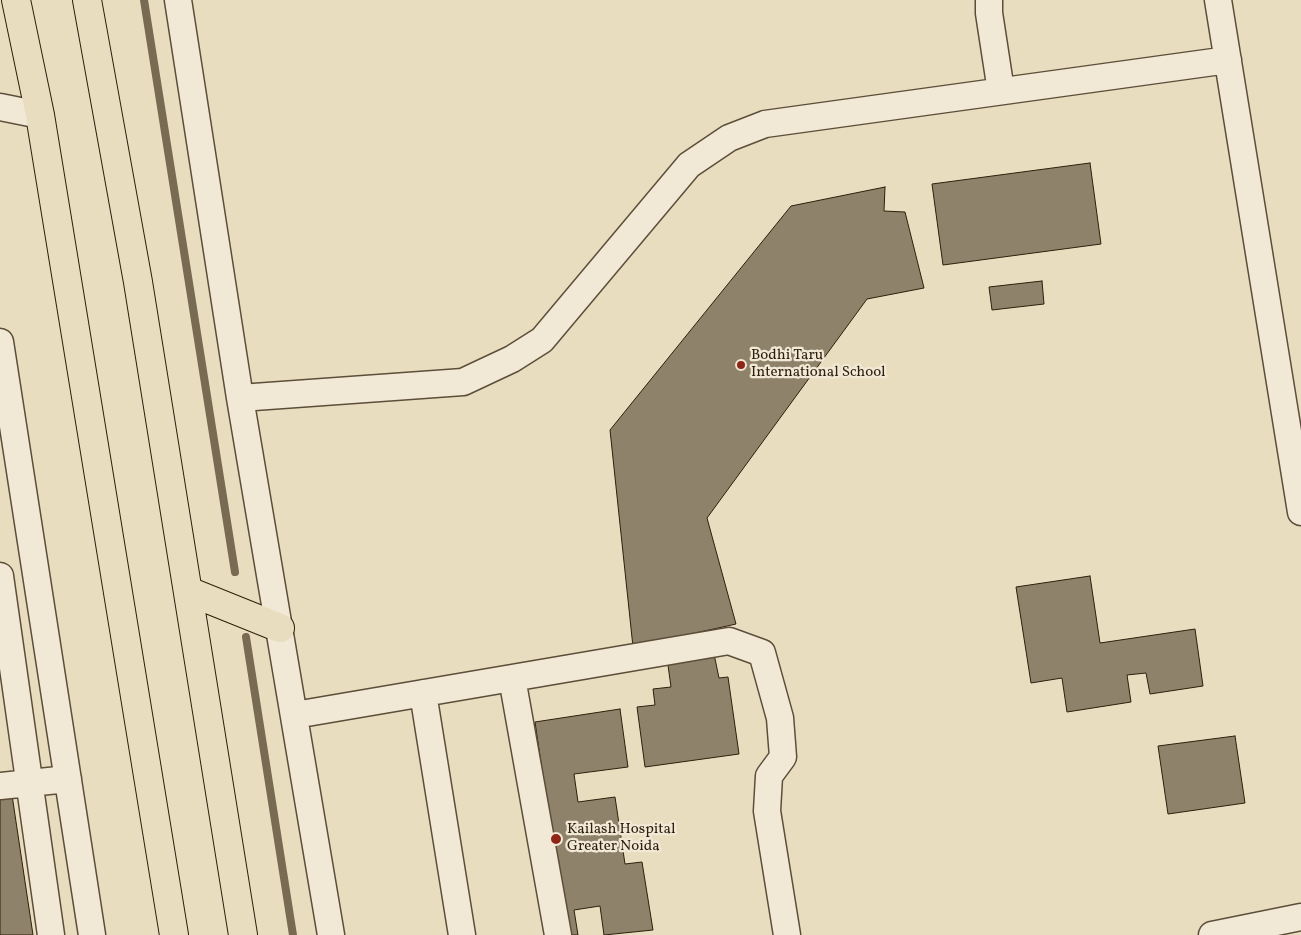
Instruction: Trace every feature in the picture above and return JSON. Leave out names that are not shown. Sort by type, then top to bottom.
[{"type":"main road","points":[[16,0],[40,115],[174,935]]},
{"type":"main road","points":[[87,0],[138,282],[244,935]]},
{"type":"main road","points":[[188,591],[280,628]]},
{"type":"street","points":[[178,0],[240,398],[331,935]]},
{"type":"street","points":[[989,0],[989,14],[1001,91]]},
{"type":"street","points":[[1218,0],[1301,512]]},
{"type":"street","points":[[240,398],[463,382],[512,359],[542,340],[689,165],[729,138],[765,124],[1228,60]]},
{"type":"street","points":[[0,107],[40,115]]},
{"type":"street","points":[[0,342],[92,935]]},
{"type":"street","points":[[0,576],[51,935]]},
{"type":"street","points":[[295,715],[729,641],[762,653],[780,718],[783,757],[769,776],[767,811],[787,935]]},
{"type":"street","points":[[512,678],[558,935]]},
{"type":"street","points":[[423,693],[462,935]]},
{"type":"street","points":[[0,786],[68,778]]},
{"type":"street","points":[[1212,935],[1301,917]]},
{"type":"building","points":[[1090,163],[1101,244],[943,265],[932,184]]},
{"type":"building","name":"Bodhi Taru International School","points":[[885,187],[884,211],[905,212],[924,288],[867,299],[707,518],[736,624],[633,647],[610,430],[791,206]]},
{"type":"building","points":[[1042,281],[1044,304],[992,310],[989,287]]},
{"type":"building","points":[[1090,576],[1100,643],[1195,629],[1203,686],[1150,694],[1146,673],[1127,675],[1131,702],[1067,712],[1062,678],[1031,683],[1016,587]]},
{"type":"building","points":[[713,649],[719,678],[728,677],[739,754],[645,767],[637,707],[655,705],[653,689],[671,687],[667,658]]},
{"type":"building","points":[[620,709],[628,767],[574,774],[578,802],[615,797],[625,864],[642,862],[653,930],[604,935],[600,906],[574,910],[578,935],[566,935],[535,722]]},
{"type":"building","points":[[1235,736],[1245,803],[1168,814],[1158,746]]},
{"type":"building","points":[[12,795],[33,935],[0,935],[0,796]]},
{"type":"waterway","points":[[144,0],[235,572]]},
{"type":"waterway","points":[[246,637],[293,935]]},
{"type":"place","name":"Bodhi Taru International School","points":[[741,365]]},
{"type":"place","name":"Kailash Hospital Greater Noida","points":[[556,839]]}]
